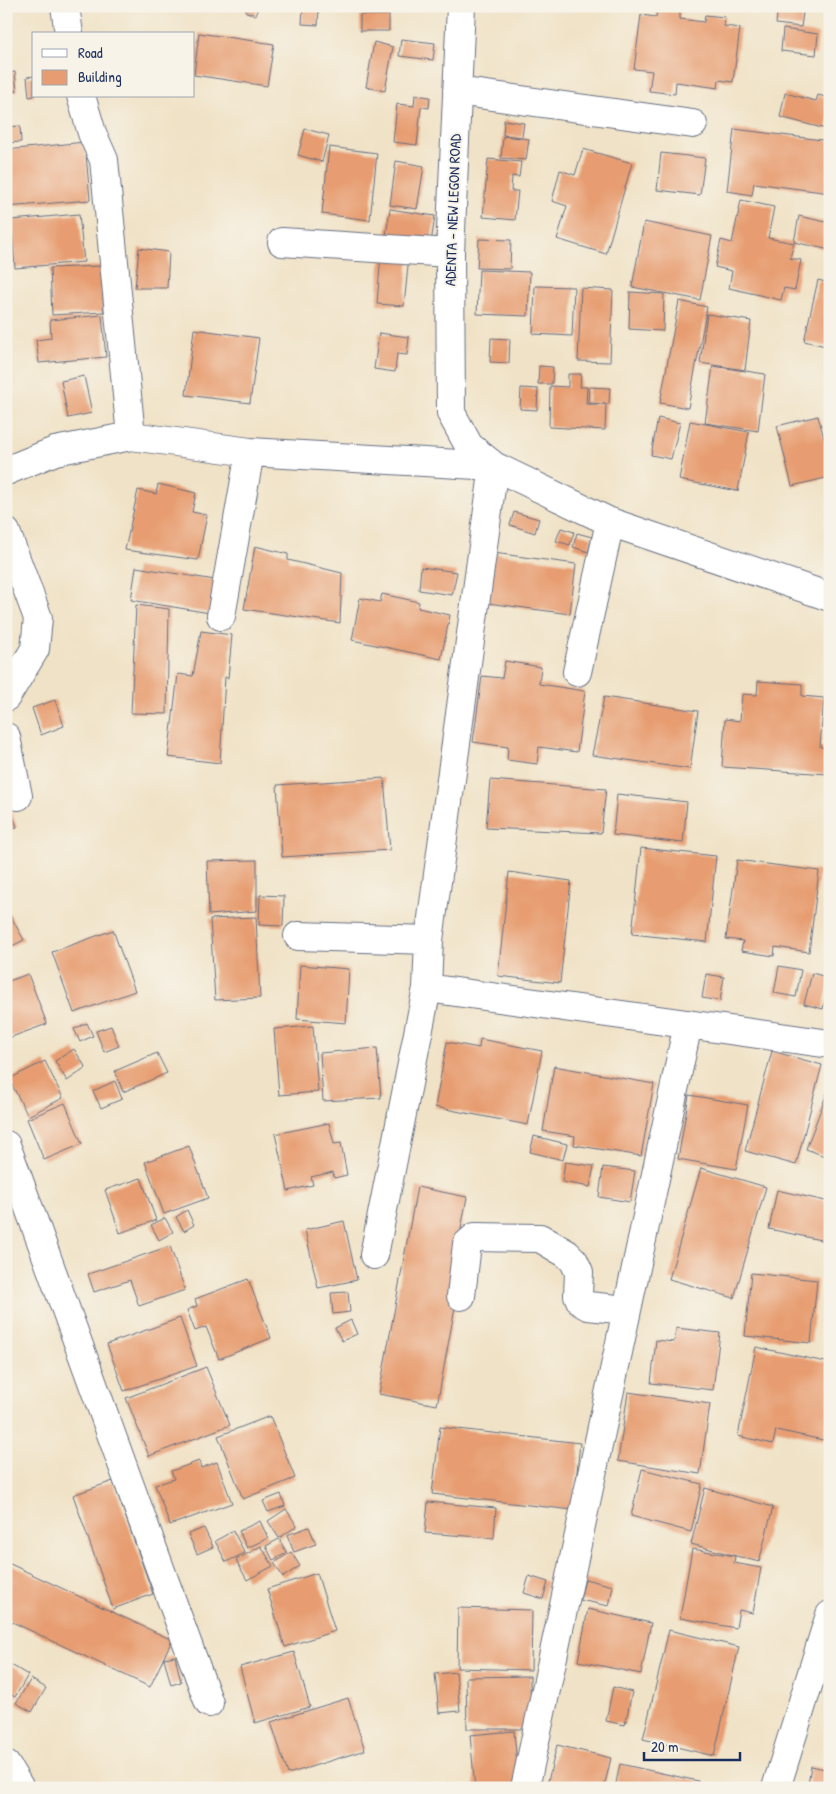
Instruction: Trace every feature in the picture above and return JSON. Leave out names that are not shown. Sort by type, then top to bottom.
[{"type":"street","points":[[65,6],[69,32]]},
{"type":"street","name":"ADENTA - NEW LEGON ROAD","points":[[461,6],[450,253],[451,413],[469,446],[494,466]]},
{"type":"street","points":[[457,91],[693,124]]},
{"type":"street","points":[[81,98],[92,133],[104,160],[131,436]]},
{"type":"street","points":[[282,242],[450,253]]},
{"type":"street","points":[[10,469],[56,451],[131,436],[250,452],[494,466],[610,522],[830,597]]},
{"type":"street","points":[[221,616],[250,452]]},
{"type":"street","points":[[374,1255],[427,988],[429,940],[494,466]]},
{"type":"street","points":[[577,672],[610,522]]},
{"type":"street","points":[[6,532],[38,618],[34,649],[6,697]]},
{"type":"street","points":[[6,737],[18,796]]},
{"type":"street","points":[[298,936],[429,940]]},
{"type":"street","points":[[427,988],[830,1044]]},
{"type":"street","points":[[525,1788],[688,1024]]},
{"type":"street","points":[[6,1145],[209,1703]]},
{"type":"street","points":[[461,1296],[467,1244],[475,1237],[540,1238],[567,1254],[574,1261],[579,1272],[578,1295],[581,1302],[588,1306],[626,1310]]},
{"type":"street","points":[[776,1788],[828,1632]]},
{"type":"street","points":[[6,1765],[20,1788]]},
{"type":"building","points":[[247,6],[258,6],[256,15],[246,12]]},
{"type":"building","points":[[303,6],[319,7],[318,25],[302,24]]},
{"type":"building","points":[[778,6],[804,6],[801,27],[776,24]]},
{"type":"building","points":[[657,9],[680,12],[680,19],[704,22],[705,15],[725,17],[724,26],[740,28],[733,82],[719,80],[718,88],[676,82],[675,94],[649,91],[652,71],[634,69],[641,15],[656,17]]},
{"type":"building","points":[[360,15],[389,15],[389,31],[360,31]]},
{"type":"building","points":[[783,29],[818,34],[816,55],[781,51]]},
{"type":"building","points":[[199,33],[274,44],[267,86],[195,75]]},
{"type":"building","points":[[401,39],[435,43],[433,60],[399,56]]},
{"type":"building","points":[[374,42],[393,47],[385,91],[366,87]]},
{"type":"building","points":[[15,72],[17,91],[6,92],[6,73]]},
{"type":"building","points":[[32,76],[32,96],[29,97],[27,77]]},
{"type":"building","points":[[785,93],[816,101],[818,95],[830,98],[830,112],[826,129],[780,117]]},
{"type":"building","points":[[415,95],[430,97],[429,108],[421,107],[417,145],[393,142],[397,104],[414,106]]},
{"type":"building","points":[[504,120],[524,123],[522,137],[503,135]]},
{"type":"building","points":[[20,126],[21,142],[6,143],[6,127]]},
{"type":"building","points":[[305,129],[329,135],[322,162],[298,155]]},
{"type":"building","points":[[734,129],[830,141],[830,193],[754,183],[752,195],[727,191]]},
{"type":"building","points":[[503,136],[529,139],[526,160],[501,158]]},
{"type":"building","points":[[85,142],[90,200],[6,207],[6,150]]},
{"type":"building","points":[[329,147],[377,153],[370,220],[322,214]]},
{"type":"building","points":[[583,149],[632,163],[606,254],[557,239],[567,206],[552,201],[560,170],[575,175]]},
{"type":"building","points":[[661,153],[705,158],[700,195],[657,190]]},
{"type":"building","points":[[488,159],[521,162],[519,177],[512,176],[511,191],[518,191],[515,220],[483,217]]},
{"type":"building","points":[[396,161],[424,166],[417,209],[390,205]]},
{"type":"building","points":[[741,200],[774,207],[768,238],[794,243],[790,258],[801,260],[795,290],[784,288],[781,300],[729,288],[732,271],[715,267],[721,240],[732,243]]},
{"type":"building","points":[[390,209],[435,216],[431,243],[386,235]]},
{"type":"building","points":[[79,214],[84,262],[15,268],[11,220]]},
{"type":"building","points":[[799,216],[830,223],[830,250],[794,242]]},
{"type":"building","points":[[644,222],[712,236],[700,300],[632,287]]},
{"type":"building","points":[[479,239],[511,240],[510,269],[477,268]]},
{"type":"building","points":[[139,248],[169,252],[167,288],[135,288]]},
{"type":"building","points":[[381,253],[409,256],[404,306],[377,304]]},
{"type":"building","points":[[101,266],[104,312],[52,315],[50,268]]},
{"type":"building","points":[[479,270],[530,272],[528,316],[477,314]]},
{"type":"building","points":[[818,280],[830,283],[830,347],[804,341]]},
{"type":"building","points":[[535,286],[574,287],[572,336],[533,334]]},
{"type":"building","points":[[581,288],[613,290],[610,362],[578,361]]},
{"type":"building","points":[[630,292],[664,294],[663,331],[629,329]]},
{"type":"building","points":[[679,301],[707,307],[688,408],[660,403]]},
{"type":"building","points":[[707,314],[751,321],[745,370],[700,363]]},
{"type":"building","points":[[102,315],[106,357],[39,363],[36,340],[51,338],[50,320]]},
{"type":"building","points":[[194,329],[259,338],[250,403],[186,395]]},
{"type":"building","points":[[379,333],[409,337],[407,355],[397,354],[395,372],[374,369]]},
{"type":"building","points":[[491,338],[510,339],[509,363],[490,362]]},
{"type":"building","points":[[539,366],[553,367],[552,384],[538,384]]},
{"type":"building","points":[[713,366],[765,374],[758,431],[705,423]]},
{"type":"building","points":[[568,374],[581,374],[580,387],[587,387],[586,404],[606,404],[605,430],[549,427],[550,386],[568,387]]},
{"type":"building","points":[[84,376],[92,413],[68,418],[61,381]]},
{"type":"building","points":[[589,387],[610,388],[609,404],[588,403]]},
{"type":"building","points":[[521,388],[538,389],[537,410],[520,409]]},
{"type":"building","points":[[818,416],[830,460],[830,477],[792,486],[777,426]]},
{"type":"building","points":[[658,418],[680,423],[671,459],[651,455]]},
{"type":"building","points":[[690,421],[749,432],[738,491],[679,480]]},
{"type":"building","points":[[158,484],[196,493],[192,512],[207,515],[198,560],[125,550],[138,490],[156,494]]},
{"type":"building","points":[[514,512],[539,519],[535,533],[510,525]]},
{"type":"building","points":[[561,528],[574,532],[570,545],[556,541]]},
{"type":"building","points":[[577,533],[592,537],[588,552],[573,547]]},
{"type":"building","points":[[255,546],[288,554],[288,560],[342,573],[340,623],[244,609]]},
{"type":"building","points":[[494,553],[576,564],[570,614],[487,603]]},
{"type":"building","points":[[136,567],[221,581],[216,614],[131,600]]},
{"type":"building","points":[[421,567],[457,572],[452,595],[419,590]]},
{"type":"building","points":[[382,594],[419,602],[418,608],[450,615],[441,659],[352,640],[360,598],[380,602]]},
{"type":"building","points":[[136,605],[169,609],[167,714],[131,713]]},
{"type":"building","points":[[201,631],[232,635],[228,678],[225,677],[220,763],[168,757],[178,674],[193,676]]},
{"type":"building","points":[[505,661],[541,667],[539,684],[585,691],[577,752],[539,747],[537,764],[507,760],[508,747],[473,742],[482,676],[502,678]]},
{"type":"building","points":[[758,681],[802,684],[802,696],[824,698],[820,747],[829,748],[828,774],[722,767],[725,719],[740,721],[742,694],[757,695]]},
{"type":"building","points":[[604,697],[698,711],[690,769],[592,755]]},
{"type":"building","points":[[55,700],[64,726],[41,735],[32,708]]},
{"type":"building","points":[[384,778],[390,850],[282,857],[277,785]]},
{"type":"building","points":[[490,780],[606,789],[601,833],[486,828]]},
{"type":"building","points":[[617,794],[687,802],[683,843],[613,835]]},
{"type":"building","points":[[6,798],[17,827],[6,831]]},
{"type":"building","points":[[641,848],[716,856],[707,942],[632,934]]},
{"type":"building","points":[[257,860],[257,911],[209,915],[207,861]]},
{"type":"building","points":[[737,860],[819,871],[809,952],[775,947],[774,956],[741,951],[743,941],[726,939]]},
{"type":"building","points":[[509,872],[571,881],[560,983],[498,976]]},
{"type":"building","points":[[260,895],[284,896],[283,926],[259,925]]},
{"type":"building","points":[[6,908],[24,940],[6,949]]},
{"type":"building","points":[[256,917],[260,998],[215,1000],[210,919]]},
{"type":"building","points":[[113,930],[135,991],[74,1013],[52,952]]},
{"type":"building","points":[[300,965],[349,969],[346,1023],[297,1019]]},
{"type":"building","points":[[779,966],[801,970],[796,997],[774,993]]},
{"type":"building","points":[[812,973],[830,978],[823,1009],[804,1004]]},
{"type":"building","points":[[28,974],[47,1024],[6,1039],[6,982]]},
{"type":"building","points":[[706,974],[724,977],[720,1001],[702,998]]},
{"type":"building","points":[[87,1023],[93,1036],[80,1042],[74,1029]]},
{"type":"building","points":[[111,1026],[119,1046],[104,1052],[96,1031]]},
{"type":"building","points":[[313,1026],[318,1092],[279,1095],[274,1029]]},
{"type":"building","points":[[480,1039],[542,1051],[528,1125],[435,1107],[447,1042],[479,1048]]},
{"type":"building","points":[[377,1048],[381,1098],[323,1101],[320,1053]]},
{"type":"building","points":[[74,1049],[86,1068],[67,1081],[55,1061]]},
{"type":"building","points":[[772,1051],[822,1065],[796,1165],[745,1151]]},
{"type":"building","points":[[157,1053],[167,1073],[123,1092],[115,1071]]},
{"type":"building","points":[[45,1061],[63,1098],[28,1116],[9,1079]]},
{"type":"building","points":[[554,1066],[654,1084],[641,1156],[574,1145],[575,1136],[543,1131]]},
{"type":"building","points":[[115,1081],[122,1099],[101,1108],[93,1091]]},
{"type":"building","points":[[830,1085],[830,1158],[806,1149]]},
{"type":"building","points":[[689,1095],[748,1105],[736,1169],[678,1159]]},
{"type":"building","points":[[65,1103],[82,1144],[44,1160],[27,1119]]},
{"type":"building","points":[[329,1123],[334,1144],[341,1143],[347,1175],[334,1178],[333,1172],[311,1177],[313,1185],[288,1191],[275,1134]]},
{"type":"building","points":[[534,1136],[567,1144],[563,1160],[530,1152]]},
{"type":"building","points":[[189,1146],[208,1198],[164,1214],[145,1162]]},
{"type":"building","points":[[565,1162],[594,1166],[590,1187],[562,1182]]},
{"type":"building","points":[[603,1167],[635,1171],[630,1202],[599,1197]]},
{"type":"building","points":[[701,1168],[766,1187],[734,1298],[669,1279]]},
{"type":"building","points":[[141,1178],[156,1220],[120,1233],[105,1190]]},
{"type":"building","points":[[417,1187],[467,1197],[451,1283],[459,1285],[437,1405],[379,1394]]},
{"type":"building","points":[[777,1190],[830,1202],[830,1242],[769,1229]]},
{"type":"building","points":[[187,1210],[194,1225],[184,1231],[176,1217]]},
{"type":"building","points":[[165,1218],[173,1232],[159,1240],[151,1225]]},
{"type":"building","points":[[344,1221],[357,1280],[318,1288],[305,1230]]},
{"type":"building","points":[[170,1246],[185,1290],[139,1306],[130,1280],[94,1292],[88,1274]]},
{"type":"building","points":[[751,1273],[817,1280],[811,1343],[745,1336]]},
{"type":"building","points":[[248,1279],[271,1338],[219,1359],[206,1327],[195,1331],[187,1310],[197,1306],[195,1299]]},
{"type":"building","points":[[348,1292],[350,1312],[333,1314],[331,1293]]},
{"type":"building","points":[[180,1318],[197,1366],[124,1391],[107,1344]]},
{"type":"building","points":[[351,1320],[357,1334],[342,1341],[335,1328]]},
{"type":"building","points":[[676,1328],[720,1333],[713,1390],[651,1383],[656,1340],[674,1342]]},
{"type":"building","points":[[756,1347],[830,1363],[830,1413],[823,1440],[776,1430],[773,1444],[738,1436]]},
{"type":"building","points":[[206,1367],[230,1425],[149,1456],[126,1398]]},
{"type":"building","points":[[628,1392],[710,1404],[700,1474],[618,1461]]},
{"type":"building","points":[[270,1416],[295,1478],[243,1499],[218,1436]]},
{"type":"building","points":[[440,1427],[580,1443],[573,1510],[432,1494]]},
{"type":"building","points":[[199,1461],[201,1468],[217,1462],[232,1503],[170,1525],[155,1485],[174,1479],[171,1471]]},
{"type":"building","points":[[642,1469],[702,1484],[691,1532],[631,1516]]},
{"type":"building","points":[[113,1481],[153,1594],[113,1609],[73,1495]]},
{"type":"building","points":[[705,1488],[773,1507],[759,1562],[691,1544]]},
{"type":"building","points":[[281,1494],[285,1506],[268,1512],[263,1501]]},
{"type":"building","points":[[428,1502],[496,1508],[494,1538],[425,1533]]},
{"type":"building","points":[[286,1509],[297,1526],[279,1538],[268,1521]]},
{"type":"building","points":[[260,1521],[268,1538],[247,1548],[239,1531]]},
{"type":"building","points":[[309,1527],[316,1544],[294,1552],[287,1535]]},
{"type":"building","points":[[204,1528],[213,1547],[197,1554],[188,1534]]},
{"type":"building","points":[[233,1531],[245,1553],[226,1562],[215,1541]]},
{"type":"building","points":[[279,1539],[287,1553],[273,1560],[266,1546]]},
{"type":"building","points":[[261,1546],[273,1566],[247,1580],[236,1560]]},
{"type":"building","points":[[692,1549],[735,1556],[734,1563],[761,1568],[753,1613],[739,1610],[736,1628],[680,1618]]},
{"type":"building","points":[[291,1552],[300,1566],[283,1577],[274,1563]]},
{"type":"building","points":[[6,1562],[172,1640],[150,1687],[6,1619]]},
{"type":"building","points":[[317,1573],[335,1631],[285,1647],[267,1589]]},
{"type":"building","points":[[529,1576],[548,1582],[543,1599],[524,1593]]},
{"type":"building","points":[[585,1579],[613,1586],[609,1606],[580,1600]]},
{"type":"building","points":[[458,1608],[532,1610],[531,1670],[457,1668]]},
{"type":"building","points":[[588,1609],[651,1623],[641,1674],[578,1661]]},
{"type":"building","points":[[669,1630],[739,1647],[714,1756],[643,1739]]},
{"type":"building","points":[[294,1652],[310,1707],[255,1723],[240,1667]]},
{"type":"building","points":[[175,1656],[181,1682],[171,1685],[164,1658]]},
{"type":"building","points":[[6,1662],[28,1675],[15,1697],[6,1692]]},
{"type":"building","points":[[456,1672],[460,1711],[439,1713],[435,1674]]},
{"type":"building","points":[[530,1676],[531,1729],[467,1729],[466,1677]]},
{"type":"building","points":[[31,1679],[46,1688],[32,1712],[16,1703]]},
{"type":"building","points":[[613,1687],[632,1692],[625,1725],[606,1721]]},
{"type":"building","points":[[348,1698],[365,1750],[288,1774],[271,1722]]},
{"type":"building","points":[[514,1731],[519,1788],[475,1788],[470,1735]]},
{"type":"building","points":[[557,1745],[611,1758],[604,1788],[559,1788],[547,1785]]},
{"type":"building","points":[[620,1764],[698,1781],[697,1788],[615,1788]]},
{"type":"building","points":[[811,1766],[830,1770],[826,1788],[808,1784]]}]
